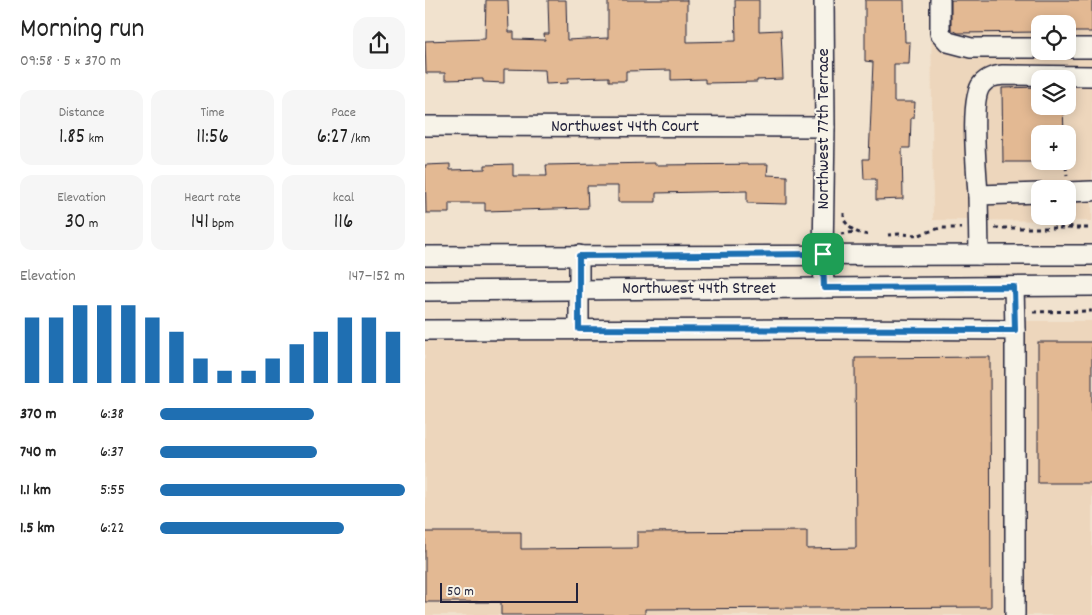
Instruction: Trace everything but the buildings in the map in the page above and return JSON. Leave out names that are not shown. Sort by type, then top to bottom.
[{"type":"street","name":"Northwest 77th Terrace","points":[[824,0],[824,288]]},
{"type":"street","points":[[940,0],[940,34],[948,42],[971,48],[1031,48]]},
{"type":"street","points":[[1076,48],[1092,48]]},
{"type":"street","points":[[979,255],[975,116],[976,95],[981,84],[990,77],[1003,74],[1092,76]]},
{"type":"street","name":"Northwest 44th Court","points":[[425,126],[825,127]]},
{"type":"street","points":[[1076,192],[1092,191]]},
{"type":"street","points":[[978,195],[1031,193]]},
{"type":"street","name":"Northwest 44th Street","points":[[425,256],[1092,255]]},
{"type":"street","points":[[579,256],[579,329]]},
{"type":"street","name":"Northwest 44th Street","points":[[425,292],[1092,286]]},
{"type":"street","points":[[1014,287],[1015,615]]},
{"type":"street","points":[[425,330],[1015,330]]},
{"type":"path","points":[[844,210],[844,220],[854,231],[859,234],[874,236]]},
{"type":"path","points":[[881,236],[899,234],[919,235],[940,228],[1071,228]]},
{"type":"shaded area","points":[[931,0],[1092,0],[1092,221],[1076,221],[1076,180],[1031,180],[1031,221],[933,220]]},
{"type":"shaded area","points":[[425,320],[1092,321],[1092,615],[425,615]]},
{"type":"route","points":[[823,254],[824,288],[1014,287],[1015,330],[579,329],[579,256],[823,254]]}]
